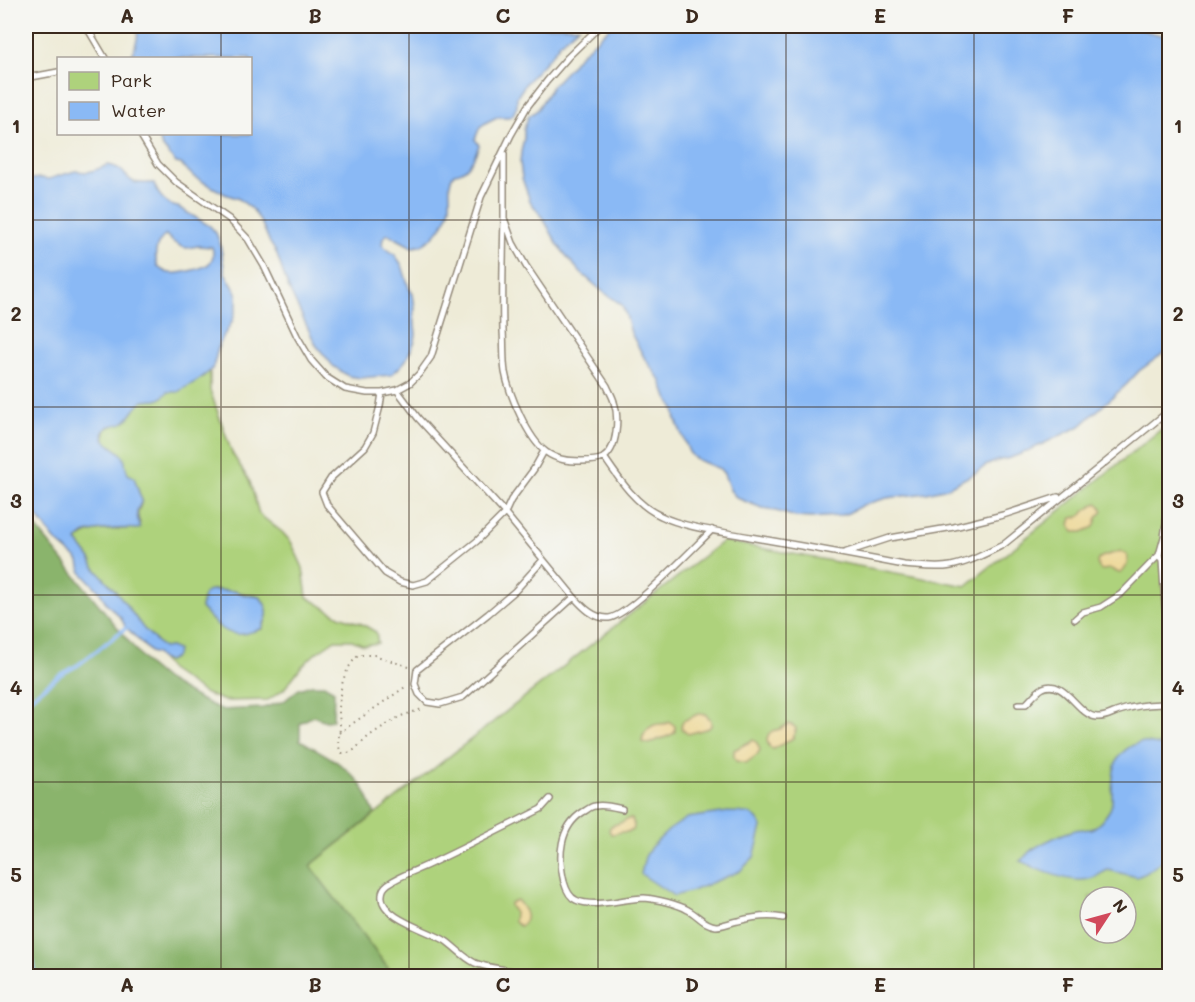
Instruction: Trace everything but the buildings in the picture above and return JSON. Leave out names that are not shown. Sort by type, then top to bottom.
[{"type":"lane","points":[[86,26],[104,57]]},
{"type":"lane","points":[[141,135],[158,164],[176,182],[229,219],[248,239],[264,266],[297,336],[311,360],[326,377],[345,389],[367,393],[397,390],[410,383],[431,357],[481,198],[511,135],[547,81],[600,26]]},
{"type":"lane","points":[[26,78],[57,72]]},
{"type":"lane","points":[[504,152],[502,292],[505,372],[512,396],[532,436],[544,451],[558,459],[592,461],[604,457],[616,435],[617,421],[614,402],[602,378],[526,266],[513,243],[504,218]]},
{"type":"lane","points":[[397,390],[418,418],[505,513],[574,597],[586,610],[598,616],[609,618],[619,615],[661,580],[712,530]]},
{"type":"lane","points":[[382,393],[373,433],[365,447],[331,478],[322,492],[327,505],[385,573],[400,582],[413,585],[427,581],[477,541],[505,513],[511,500],[544,451]]},
{"type":"lane","points":[[604,457],[616,476],[645,507],[678,522],[904,565],[951,566],[979,557],[1003,545],[1170,410]]},
{"type":"lane","points":[[1074,619],[1083,612],[1101,607],[1121,594],[1159,555],[1170,494]]},
{"type":"lane","points":[[843,553],[890,538],[954,527],[1003,515],[1063,496]]},
{"type":"lane","points":[[1159,555],[1162,560],[1165,606],[1170,630]]},
{"type":"lane","points":[[543,560],[515,591],[417,670],[415,684],[419,694],[428,702],[440,704],[462,697],[574,597]]},
{"type":"lane","points":[[1018,704],[1026,704],[1041,689],[1051,686],[1070,697],[1088,715],[1099,718],[1135,707],[1170,705]]},
{"type":"lane","points":[[528,976],[482,966],[474,962],[463,956],[445,940],[399,919],[383,904],[381,897],[385,886],[394,879],[431,864],[541,809],[550,799]]},
{"type":"lane","points":[[622,809],[593,806],[578,815],[568,826],[561,846],[561,870],[566,890],[573,899],[594,904],[644,898],[676,905],[716,926],[771,916],[783,918]]},
{"type":"path","points":[[417,670],[374,655],[359,655],[350,665],[341,687],[338,741],[342,753],[354,750],[379,729],[400,716],[440,704]]},
{"type":"path","points":[[339,733],[416,680]]},
{"type":"green space","points":[[210,371],[210,390],[232,453],[250,482],[259,514],[291,542],[303,568],[307,597],[339,616],[376,632],[378,643],[364,645],[352,640],[335,640],[316,653],[301,667],[284,689],[268,700],[225,701],[206,694],[170,670],[162,660],[169,661],[170,647],[163,648],[143,628],[119,595],[94,567],[77,541],[82,536],[95,531],[135,529],[140,523],[138,513],[142,500],[138,488],[125,470],[122,455],[105,440],[106,429],[132,414],[138,404],[143,401],[160,399],[168,392],[197,381]],"holes":[[[211,590],[234,591],[260,597],[266,606],[267,613],[262,629],[241,634],[215,623],[201,608],[204,594]]]},
{"type":"green space","points":[[1169,423],[1169,976],[394,976],[310,866],[723,541],[966,586]]},
{"type":"green space","points":[[26,515],[148,665],[166,680],[197,698],[222,710],[263,708],[284,701],[299,689],[311,685],[324,685],[334,691],[333,720],[326,721],[313,716],[300,723],[300,740],[333,759],[348,771],[363,788],[375,814],[310,866],[394,976],[26,976],[26,708],[32,703],[26,695]]},
{"type":"sand","points":[[1097,503],[1103,511],[1094,527],[1082,532],[1074,532],[1070,525],[1072,518],[1081,516]]},
{"type":"sand","points":[[1121,551],[1128,558],[1127,565],[1121,573],[1111,569],[1101,570],[1097,561],[1099,558]]},
{"type":"sand","points":[[698,714],[705,714],[711,720],[711,726],[688,734],[682,729],[683,721]]},
{"type":"sand","points":[[670,722],[675,726],[673,734],[649,744],[642,742],[649,728],[656,724]]},
{"type":"sand","points":[[788,724],[796,728],[793,738],[774,749],[770,748],[767,741],[768,735]]},
{"type":"sand","points":[[753,740],[760,750],[757,755],[746,763],[736,761],[734,750]]},
{"type":"sand","points":[[632,819],[634,824],[632,831],[611,834],[609,830],[611,826]]},
{"type":"sand","points":[[517,900],[526,917],[520,926],[514,922],[515,913],[510,906],[510,903]]},
{"type":"water","points":[[136,26],[579,26],[560,43],[526,83],[517,97],[517,106],[513,115],[497,117],[480,127],[475,139],[479,145],[473,159],[467,167],[454,173],[452,177],[449,211],[437,232],[425,243],[412,247],[388,234],[383,238],[382,245],[395,255],[402,265],[413,294],[415,341],[406,360],[391,375],[361,378],[348,376],[333,366],[316,345],[288,287],[276,252],[253,210],[239,199],[194,177],[181,164],[176,163],[162,146],[157,135],[252,135],[252,57],[132,57]]},
{"type":"water","points":[[611,26],[1127,26],[1169,37],[1169,349],[1139,371],[1080,426],[1028,451],[987,465],[947,488],[887,498],[838,516],[811,518],[796,517],[762,508],[737,498],[730,490],[720,469],[698,460],[689,452],[676,420],[674,408],[667,398],[661,381],[645,359],[631,333],[622,305],[580,272],[568,258],[530,201],[522,178],[521,152],[528,117],[537,110],[553,85],[576,59]]},
{"type":"water","points":[[108,165],[118,168],[134,182],[154,183],[166,202],[210,226],[220,243],[225,273],[237,295],[233,320],[219,344],[213,368],[178,392],[168,392],[160,399],[143,401],[124,422],[107,428],[104,433],[105,440],[123,456],[128,474],[134,477],[142,500],[137,511],[140,528],[95,531],[84,534],[77,541],[94,567],[119,595],[143,628],[163,648],[170,647],[177,650],[176,656],[168,661],[150,652],[125,626],[99,591],[81,572],[79,561],[55,540],[32,509],[26,505],[26,180],[49,179],[75,171],[88,172]],"holes":[[[166,235],[173,242],[187,248],[212,247],[211,262],[199,269],[177,273],[167,272],[158,267],[156,249]]]},
{"type":"water","points":[[211,590],[234,591],[260,597],[266,606],[267,613],[261,629],[244,634],[224,630],[201,608],[204,594]]},
{"type":"water","points":[[1141,742],[1159,745],[1169,752],[1169,856],[1137,877],[1108,870],[1095,877],[1081,880],[1058,876],[1020,861],[1031,850],[1048,841],[1075,830],[1091,829],[1100,823],[1111,807],[1116,762],[1125,750]]},
{"type":"water","points":[[728,812],[752,815],[762,827],[754,857],[740,871],[674,896],[641,874],[645,857],[651,847],[669,830],[687,818]]},
{"type":"waterway","points":[[26,701],[127,627]]},
{"type":"waterway","points":[[26,948],[33,962],[35,976]]}]
